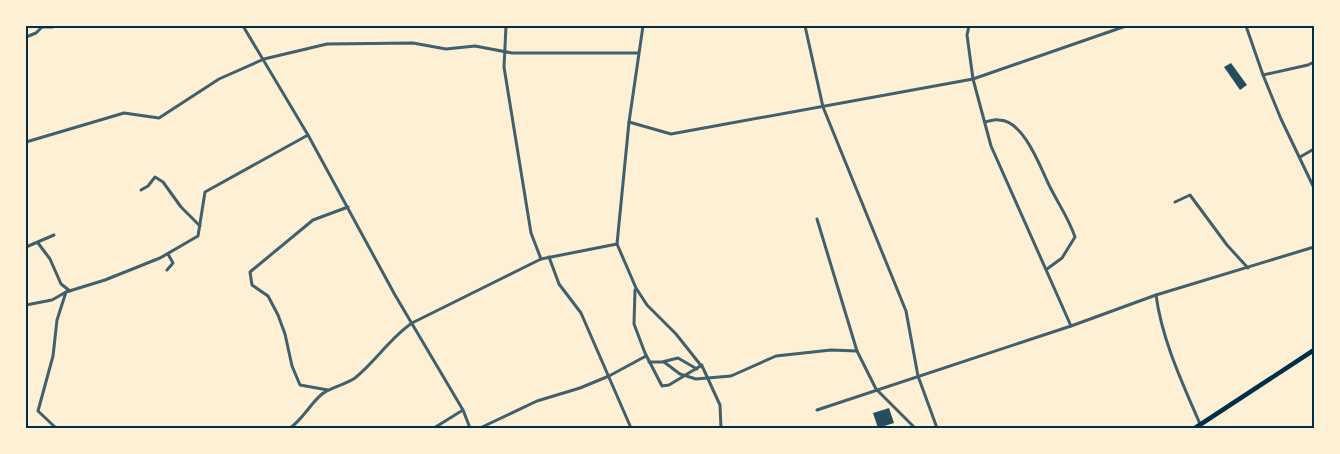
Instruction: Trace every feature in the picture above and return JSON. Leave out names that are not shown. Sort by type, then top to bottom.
[{"type":"main road","points":[[1195,429],[1314,350]]},
{"type":"street","points":[[26,37],[36,33],[42,27],[55,26]]},
{"type":"street","points":[[243,26],[308,135],[463,410],[470,429]]},
{"type":"street","points":[[506,26],[504,67],[531,233],[540,259]]},
{"type":"street","points":[[643,26],[629,122],[617,244],[636,288],[647,305],[682,341],[702,366],[720,405],[721,429]]},
{"type":"street","points":[[805,26],[823,107],[906,312],[918,376],[937,429]]},
{"type":"street","points":[[969,26],[973,79],[984,123],[1071,326]]},
{"type":"street","points":[[629,122],[671,134],[973,79],[1113,28],[1126,26]]},
{"type":"street","points":[[1246,26],[1263,75],[1314,188]]},
{"type":"street","points":[[26,142],[124,113],[159,118],[219,79],[264,59],[327,44],[412,43],[446,49],[475,46],[505,52],[638,53]]},
{"type":"street","points":[[1263,75],[1314,62]]},
{"type":"street","points":[[984,123],[998,119],[1006,121],[1023,135],[1036,154],[1070,223],[1075,237],[1062,258],[1047,269]]},
{"type":"street","points":[[26,305],[52,300],[68,292],[105,280],[168,254],[198,236],[205,192],[308,135]]},
{"type":"street","points":[[1300,157],[1314,149]]},
{"type":"street","points":[[141,190],[148,186],[155,177],[163,182],[181,207],[200,226]]},
{"type":"street","points":[[1175,202],[1190,195],[1227,245],[1248,268]]},
{"type":"street","points":[[329,390],[300,385],[292,366],[278,315],[268,296],[252,285],[250,272],[313,220],[348,207]]},
{"type":"street","points":[[817,219],[834,268],[857,351],[876,390],[915,429]]},
{"type":"street","points":[[26,247],[54,235]]},
{"type":"street","points":[[38,243],[50,259],[61,284],[68,292]]},
{"type":"street","points":[[290,429],[301,421],[321,395],[353,380],[399,332],[412,323],[540,259],[617,244]]},
{"type":"street","points":[[817,410],[1071,326],[1156,295],[1314,247]]},
{"type":"street","points":[[167,270],[173,263],[168,254]]},
{"type":"street","points":[[549,257],[559,284],[581,313],[593,343],[602,357],[631,429]]},
{"type":"street","points":[[636,288],[634,324],[646,356],[662,386],[669,385],[702,366]]},
{"type":"street","points":[[56,429],[38,411],[53,356],[57,320],[68,292]]},
{"type":"street","points":[[1156,295],[1168,344],[1200,425]]},
{"type":"street","points":[[664,362],[696,379],[731,376],[776,356],[831,350],[857,351]]},
{"type":"street","points":[[480,429],[537,401],[580,388],[609,376],[646,356]]},
{"type":"street","points":[[649,362],[664,362],[678,358],[697,369]]},
{"type":"street","points":[[435,429],[463,410]]},
{"type":"building","points":[[1231,63],[1247,85],[1240,90],[1224,67]]},
{"type":"building","points":[[889,408],[894,423],[878,428],[873,413]]}]
